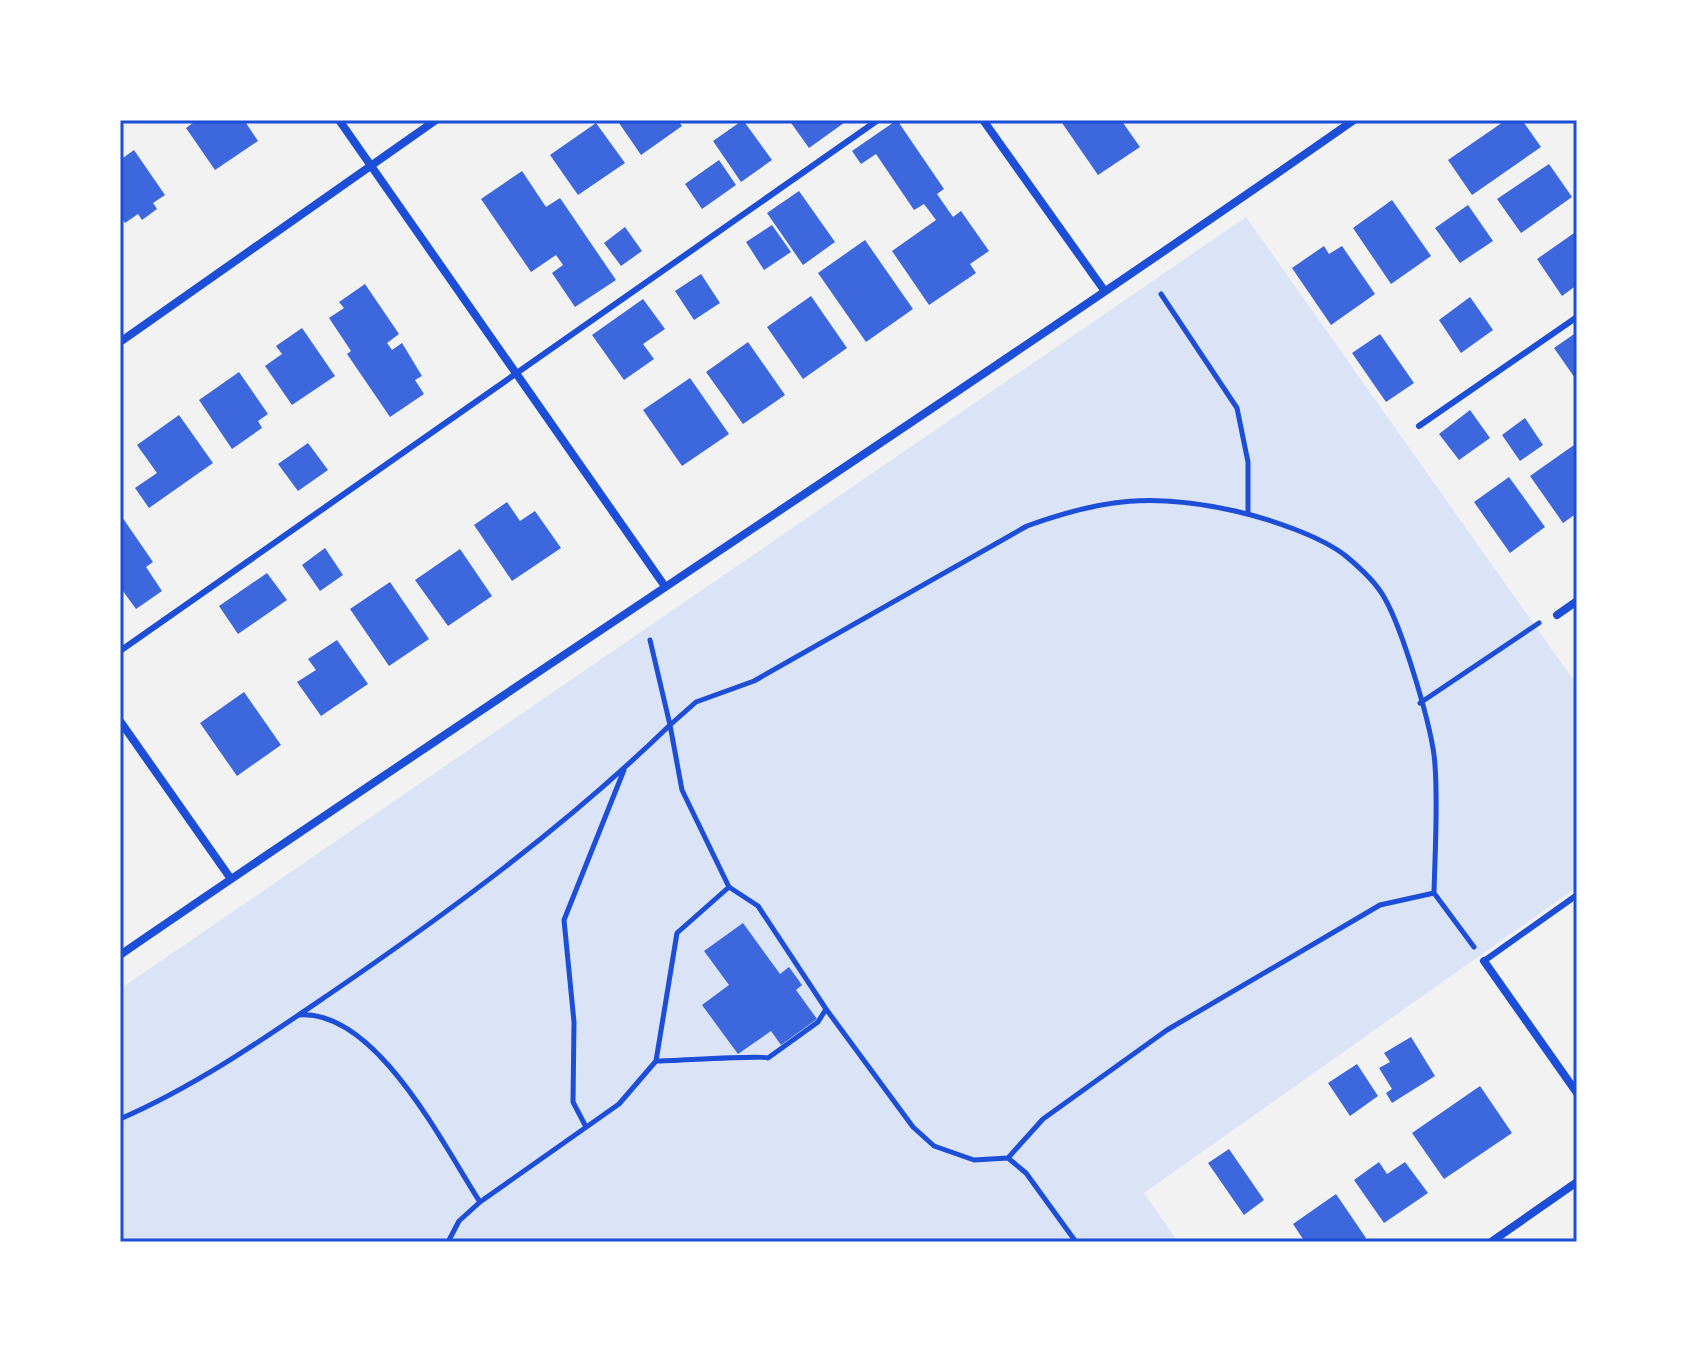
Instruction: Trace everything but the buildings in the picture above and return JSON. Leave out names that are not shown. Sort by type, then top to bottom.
[{"type":"street","points":[[339,120],[664,585]]},
{"type":"street","points":[[120,342],[436,120]]},
{"type":"street","points":[[983,120],[1104,290]]},
{"type":"street","points":[[120,955],[1354,120]]},
{"type":"street","points":[[1557,615],[1577,601]]},
{"type":"street","points":[[120,721],[231,879]]},
{"type":"street","points":[[1484,961],[1577,1093]]},
{"type":"street","points":[[1491,1242],[1577,1182]]},
{"type":"lane","points":[[120,651],[878,120]]},
{"type":"lane","points":[[1419,426],[1577,317]]},
{"type":"lane","points":[[1484,961],[1577,895]]},
{"type":"path","points":[[1161,294],[1237,408],[1248,462],[1248,514]]},
{"type":"path","points":[[120,1119],[237,1055],[455,907],[625,769],[687,707],[754,681],[1027,526],[1092,504],[1146,498],[1188,500],[1272,519],[1345,555],[1384,596],[1420,703],[1435,762],[1434,893],[1484,961]]},
{"type":"path","points":[[1420,703],[1536,624],[1557,615]]},
{"type":"path","points":[[650,640],[682,790],[729,887],[758,906],[826,1009],[913,1127],[934,1146],[974,1160],[1008,1158],[1026,1173],[1076,1242]]},
{"type":"path","points":[[586,1127],[574,1110],[573,1102],[574,1022],[564,920],[625,769]]},
{"type":"path","points":[[448,1242],[459,1221],[480,1202],[619,1104],[656,1061],[677,933],[729,887]]},
{"type":"path","points":[[1008,1158],[1043,1119],[1167,1030],[1380,905],[1434,893]]},
{"type":"path","points":[[656,1061],[736,1060],[759,1054],[768,1058],[818,1022],[826,1009]]},
{"type":"path","points":[[298,1015],[333,1019],[365,1043],[405,1085],[480,1202]]},
{"type":"shaded area","points":[[1246,217],[1577,685],[1577,887],[1144,1193],[1178,1242],[120,1242],[120,989]]}]
